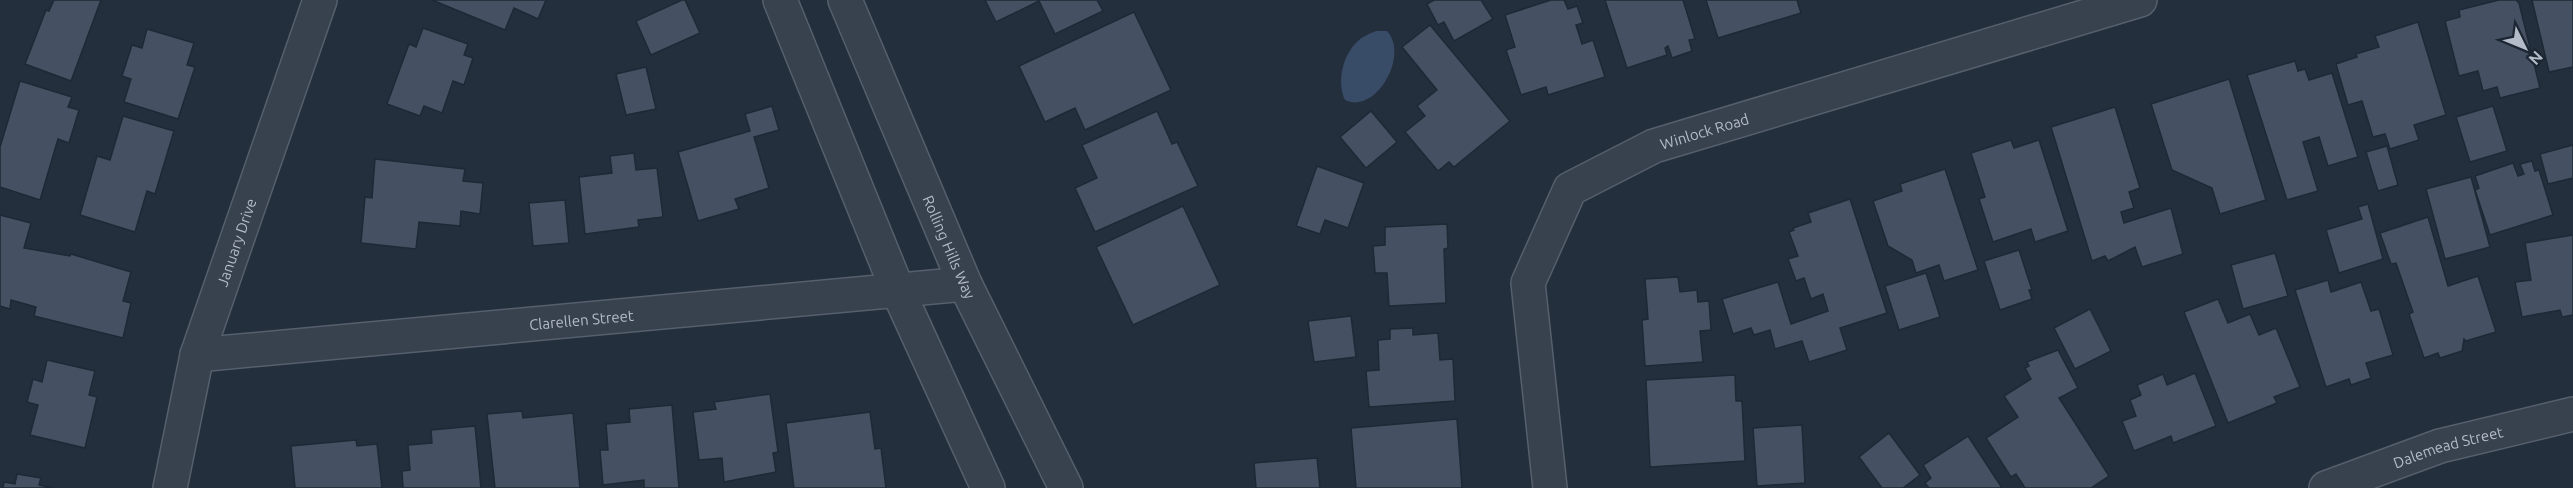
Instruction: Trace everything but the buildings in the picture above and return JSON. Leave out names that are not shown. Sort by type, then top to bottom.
[{"type":"street","name":"January Drive","points":[[170,488],[197,355],[320,0]]},
{"type":"street","points":[[780,0],[898,291],[988,488]]},
{"type":"street","name":"Rolling Hills Way","points":[[845,0],[965,284],[1066,488]]},
{"type":"street","name":"Winlock Road","points":[[1550,488],[1528,283],[1570,189],[1654,146],[2140,0]]},
{"type":"street","name":"Clarellen Street","points":[[197,355],[965,284]]},
{"type":"street","name":"Dalemead Street","points":[[2326,488],[2440,446],[2573,414]]},
{"type":"water","points":[[1376,31],[1387,31],[1393,42],[1392,68],[1378,91],[1367,99],[1356,102],[1345,100],[1341,78],[1347,55],[1358,41]]}]
